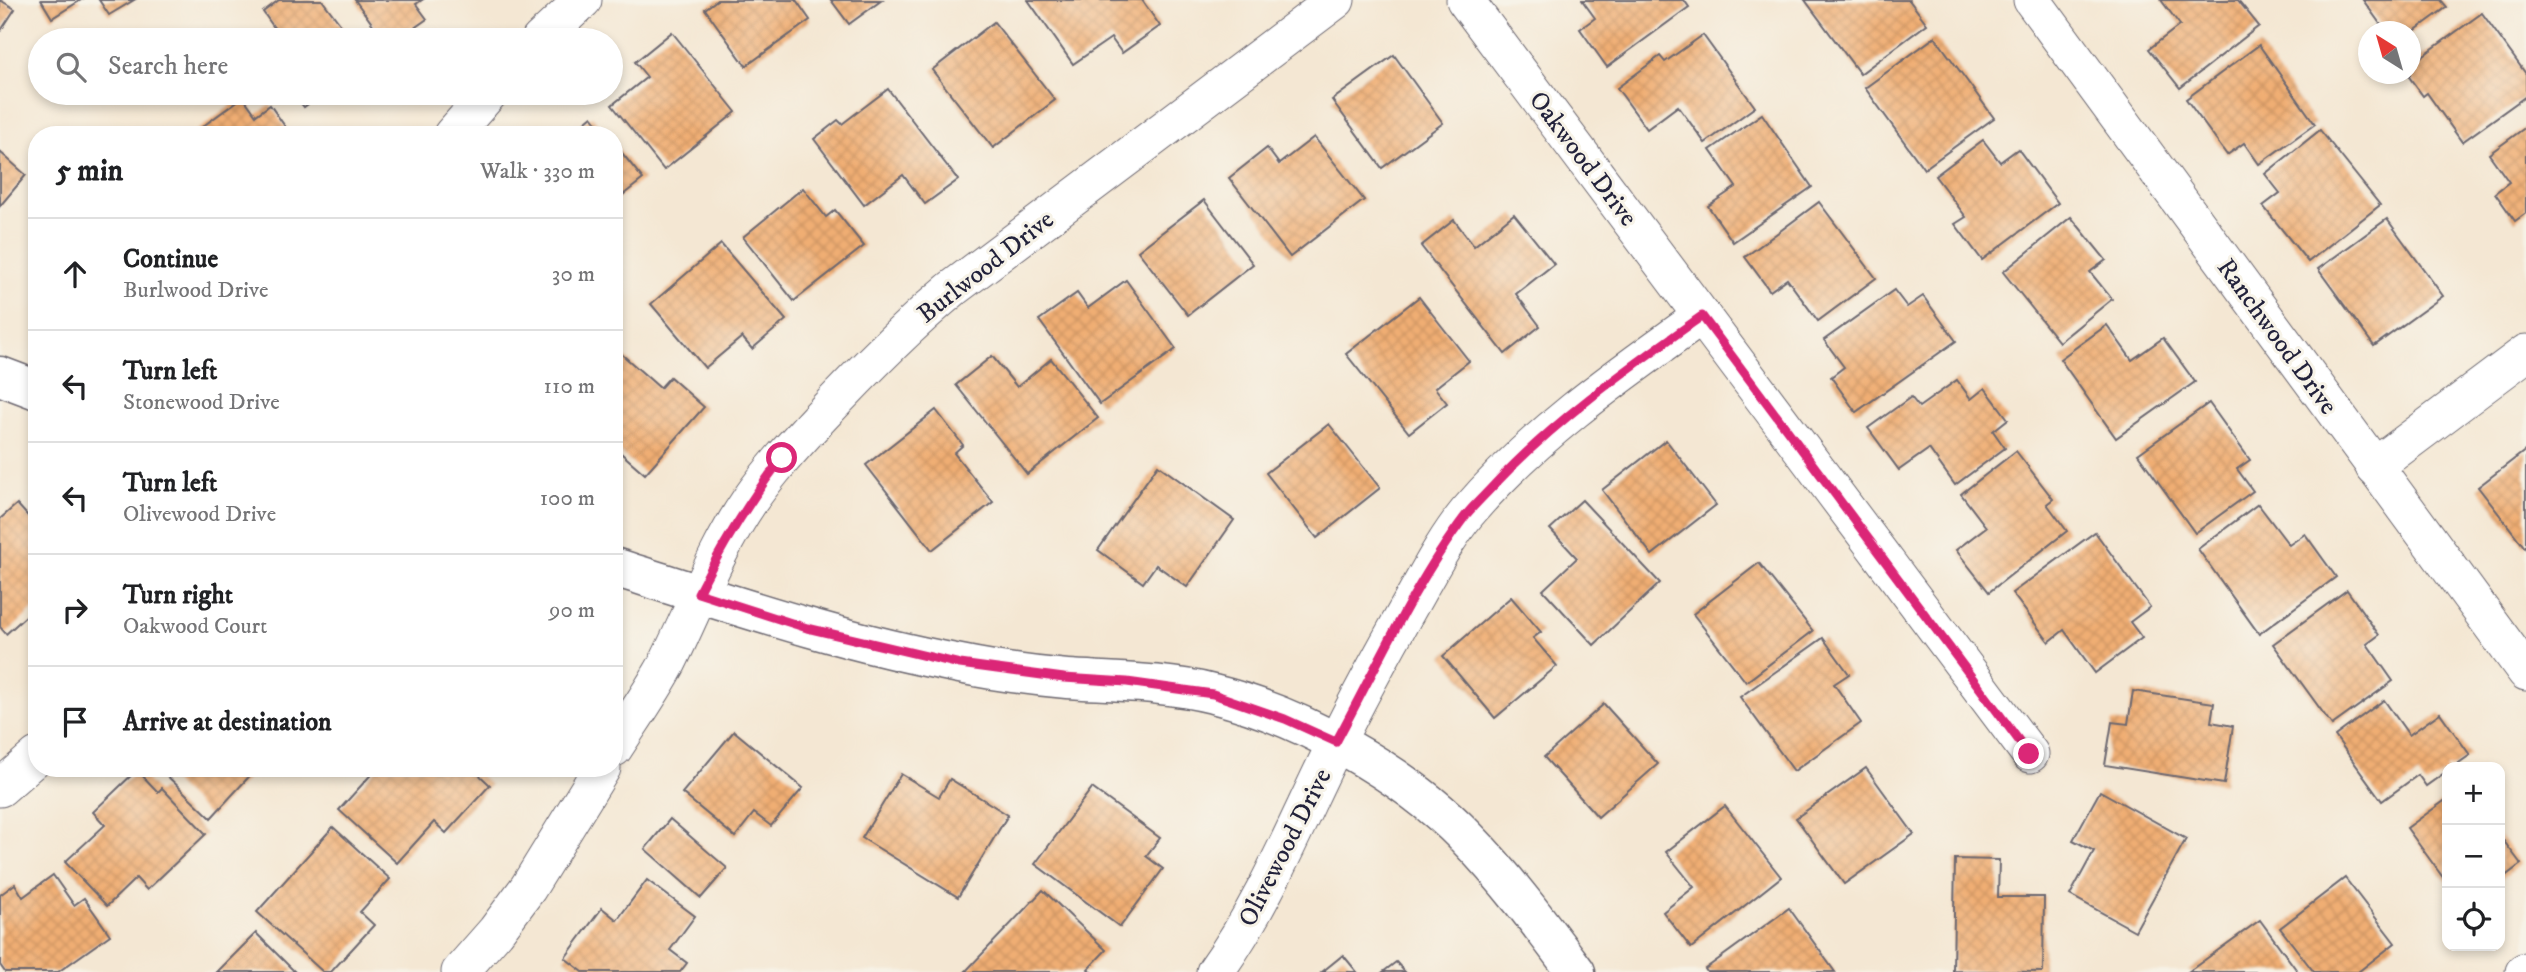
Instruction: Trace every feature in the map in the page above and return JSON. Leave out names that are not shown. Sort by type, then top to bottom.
[{"type":"street","points":[[553,28],[583,0]]},
{"type":"street","name":"Burlwood Drive","points":[[623,734],[667,663],[698,593],[750,500],[782,458],[849,386],[915,319],[952,289],[1336,0]]},
{"type":"street","name":"Oakwood Drive","points":[[1465,0],[2029,754]]},
{"type":"street","name":"Ranchwood Drive","points":[[2032,0],[2526,672]]},
{"type":"street","points":[[460,126],[478,105]]},
{"type":"street","name":"Olivewood Drive","points":[[1215,972],[1258,905],[1336,742],[1395,631],[1466,514],[1520,458],[1598,391],[1702,316]]},
{"type":"street","points":[[2374,467],[2526,353]]},
{"type":"street","points":[[0,376],[28,387]]},
{"type":"street","points":[[623,570],[807,628],[960,664],[1213,694],[1285,719],[1336,742],[1382,770],[1425,801],[1465,835],[1533,914],[1576,972]]},
{"type":"street","points":[[0,788],[28,764]]},
{"type":"street","points":[[460,972],[496,931],[527,888],[596,777]]},
{"type":"building","points":[[0,0],[15,9],[0,32]]},
{"type":"building","points":[[41,0],[81,0],[52,18]]},
{"type":"building","points":[[99,0],[134,0],[109,15]]},
{"type":"building","points":[[279,0],[322,0],[343,28],[274,28],[263,12]]},
{"type":"building","points":[[355,0],[422,0],[416,4],[427,19],[414,28],[375,28]]},
{"type":"building","points":[[717,0],[796,0],[810,20],[746,66],[705,9]]},
{"type":"building","points":[[831,0],[882,0],[849,24]]},
{"type":"building","points":[[1028,0],[1142,0],[1160,26],[1122,53],[1111,38],[1073,64]]},
{"type":"building","points":[[1582,0],[1684,0],[1689,7],[1607,67],[1580,29],[1595,18]]},
{"type":"building","points":[[1805,0],[1909,0],[1927,24],[1860,74]]},
{"type":"building","points":[[2161,0],[2238,0],[2259,26],[2180,88],[2149,49],[2180,25]]},
{"type":"building","points":[[2363,0],[2441,0],[2447,7],[2421,26],[2421,21],[2378,21]]},
{"type":"building","points":[[2482,13],[2526,74],[2526,96],[2462,142],[2427,93],[2423,96],[2414,84],[2421,84],[2421,57]]},
{"type":"building","points":[[994,22],[1055,100],[993,148],[932,70]]},
{"type":"building","points":[[672,32],[736,112],[664,170],[612,105],[623,105],[623,96],[647,77],[635,62]]},
{"type":"building","points":[[1703,35],[1755,107],[1705,143],[1678,106],[1647,129],[1617,88],[1660,56],[1665,62]]},
{"type":"building","points":[[1935,37],[1994,118],[1924,169],[1865,88]]},
{"type":"building","points":[[2259,45],[2315,124],[2259,164],[2244,143],[2227,155],[2186,99]]},
{"type":"building","points":[[1394,55],[1443,123],[1382,168],[1332,100]]},
{"type":"building","points":[[888,89],[958,180],[925,204],[903,175],[864,205],[814,139],[838,120],[842,124]]},
{"type":"building","points":[[232,105],[249,105],[256,115],[270,105],[285,126],[203,126]]},
{"type":"building","points":[[1762,114],[1812,187],[1733,242],[1708,206],[1736,187],[1710,150]]},
{"type":"building","points":[[592,116],[600,126],[580,126]]},
{"type":"building","points":[[2526,127],[2526,213],[2515,221],[2495,193],[2509,182],[2489,154]]},
{"type":"building","points":[[2320,130],[2380,205],[2308,262],[2263,206],[2280,193],[2265,174]]},
{"type":"building","points":[[1314,137],[1364,200],[1290,257],[1229,178],[1267,148],[1279,164]]},
{"type":"building","points":[[1983,140],[2000,162],[2018,149],[2058,203],[1982,260],[1955,224],[1966,217],[1935,176]]},
{"type":"building","points":[[0,152],[26,175],[0,206]]},
{"type":"building","points":[[623,154],[643,179],[623,195]]},
{"type":"building","points":[[803,188],[826,217],[835,210],[864,246],[794,301],[743,237]]},
{"type":"building","points":[[1204,200],[1253,264],[1188,315],[1138,251]]},
{"type":"building","points":[[1819,202],[1876,278],[1818,321],[1787,279],[1770,291],[1745,257]]},
{"type":"building","points":[[1514,214],[1554,264],[1516,294],[1540,326],[1505,354],[1421,246],[1454,220],[1474,246]]},
{"type":"building","points":[[2071,217],[2106,260],[2090,272],[2112,299],[2059,342],[2003,272]]},
{"type":"building","points":[[2387,219],[2443,296],[2374,346],[2318,269]]},
{"type":"building","points":[[721,244],[786,320],[752,349],[742,337],[705,368],[651,304]]},
{"type":"building","points":[[1126,280],[1176,349],[1100,404],[1039,320],[1077,293],[1088,308]]},
{"type":"building","points":[[1894,290],[1907,307],[1923,296],[1956,341],[1856,412],[1831,377],[1844,367],[1824,340]]},
{"type":"building","points":[[1419,297],[1469,361],[1435,388],[1447,403],[1409,433],[1346,354]]},
{"type":"building","points":[[2107,325],[2132,360],[2163,338],[2195,382],[2116,438],[2060,359]]},
{"type":"building","points":[[623,355],[660,388],[670,377],[704,407],[645,474],[623,455]]},
{"type":"building","points":[[992,356],[1017,387],[1051,359],[1098,418],[1027,474],[956,385]]},
{"type":"building","points":[[1957,380],[1971,399],[1985,388],[2008,419],[1993,431],[2005,448],[1955,485],[1929,449],[1899,470],[1868,428],[1911,397],[1919,407]]},
{"type":"building","points":[[2209,403],[2250,460],[2237,469],[2253,491],[2195,533],[2138,454]]},
{"type":"building","points":[[936,410],[963,445],[954,453],[993,502],[932,550],[866,465]]},
{"type":"building","points":[[1329,424],[1380,488],[1317,538],[1266,473]]},
{"type":"building","points":[[1666,440],[1716,505],[1652,555],[1602,490]]},
{"type":"building","points":[[2526,450],[2526,549],[2478,487]]},
{"type":"building","points":[[2016,451],[2053,499],[2047,504],[2067,531],[1989,592],[1956,550],[1986,527],[1961,494]]},
{"type":"building","points":[[1158,465],[1234,520],[1187,587],[1156,565],[1143,583],[1098,550]]},
{"type":"building","points":[[1582,500],[1660,583],[1594,645],[1543,590],[1577,558],[1550,529]]},
{"type":"building","points":[[17,504],[28,516],[28,614],[6,634],[0,627],[0,519]]},
{"type":"building","points":[[2258,504],[2289,545],[2305,534],[2336,577],[2259,634],[2198,549]]},
{"type":"building","points":[[2095,532],[2150,607],[2130,622],[2142,638],[2095,673],[2064,630],[2049,642],[2012,593]]},
{"type":"building","points":[[1759,563],[1813,631],[1746,682],[1693,614]]},
{"type":"building","points":[[2347,590],[2379,635],[2367,644],[2393,681],[2332,725],[2273,644]]},
{"type":"building","points":[[1511,597],[1541,632],[1533,638],[1557,666],[1495,718],[1443,656]]},
{"type":"building","points":[[1823,638],[1849,674],[1834,684],[1861,723],[1794,771],[1740,697]]},
{"type":"building","points":[[2133,691],[2214,703],[2211,722],[2233,726],[2224,784],[2105,765],[2112,722],[2128,724]]},
{"type":"building","points":[[2384,700],[2409,735],[2440,713],[2470,755],[2460,762],[2442,762],[2442,775],[2426,786],[2418,775],[2382,801],[2335,736]]},
{"type":"building","points":[[1604,704],[1658,764],[1598,817],[1544,757]]},
{"type":"building","points":[[734,731],[803,788],[771,826],[754,813],[735,837],[682,793]]},
{"type":"building","points":[[1866,768],[1914,834],[1844,884],[1796,818]]},
{"type":"building","points":[[901,774],[939,797],[950,779],[1008,815],[958,897],[862,838]]},
{"type":"building","points":[[130,777],[144,777],[158,792],[162,788],[206,834],[147,890],[136,878],[107,906],[65,862],[105,825],[93,812]]},
{"type":"building","points":[[168,777],[249,777],[211,818]]},
{"type":"building","points":[[369,777],[482,777],[490,785],[446,833],[434,822],[397,863],[339,810]]},
{"type":"building","points":[[1092,788],[1160,838],[1146,856],[1163,869],[1120,927],[1035,864]]},
{"type":"building","points":[[2100,791],[2186,839],[2135,931],[2070,895],[2094,851],[2073,840]]},
{"type":"building","points":[[2442,803],[2442,876],[2407,828]]},
{"type":"building","points":[[1725,806],[1781,877],[1691,948],[1663,912],[1694,887],[1666,852]]},
{"type":"building","points":[[670,819],[727,868],[701,898],[645,849]]},
{"type":"building","points":[[333,827],[390,879],[360,912],[374,925],[331,972],[323,972],[257,912]]},
{"type":"building","points":[[2505,843],[2521,864],[2505,876]]},
{"type":"building","points":[[1955,859],[1999,860],[1998,897],[2044,897],[2043,972],[1953,971]]},
{"type":"building","points":[[53,875],[74,905],[84,898],[110,935],[58,972],[5,972],[0,965],[0,895],[15,884],[23,897]]},
{"type":"building","points":[[2345,878],[2395,943],[2358,972],[2314,972],[2280,928]]},
{"type":"building","points":[[647,880],[695,916],[670,950],[687,963],[680,972],[583,972],[565,958],[602,908],[617,920]]},
{"type":"building","points":[[1043,890],[1106,950],[1088,969],[1091,972],[965,972]]},
{"type":"building","points":[[1789,908],[1835,972],[1707,972],[1705,969]]},
{"type":"building","points":[[2260,920],[2298,972],[2188,972]]},
{"type":"building","points":[[256,933],[295,972],[217,972]]},
{"type":"building","points":[[1343,955],[1357,972],[1322,972]]},
{"type":"building","points":[[1396,962],[1405,972],[1383,972]]},
{"type":"route","points":[[782,458],[750,500],[698,593],[807,628],[960,664],[1213,694],[1285,719],[1336,742],[1395,631],[1466,514],[1520,458],[1608,383],[1702,316],[2029,754]]}]
